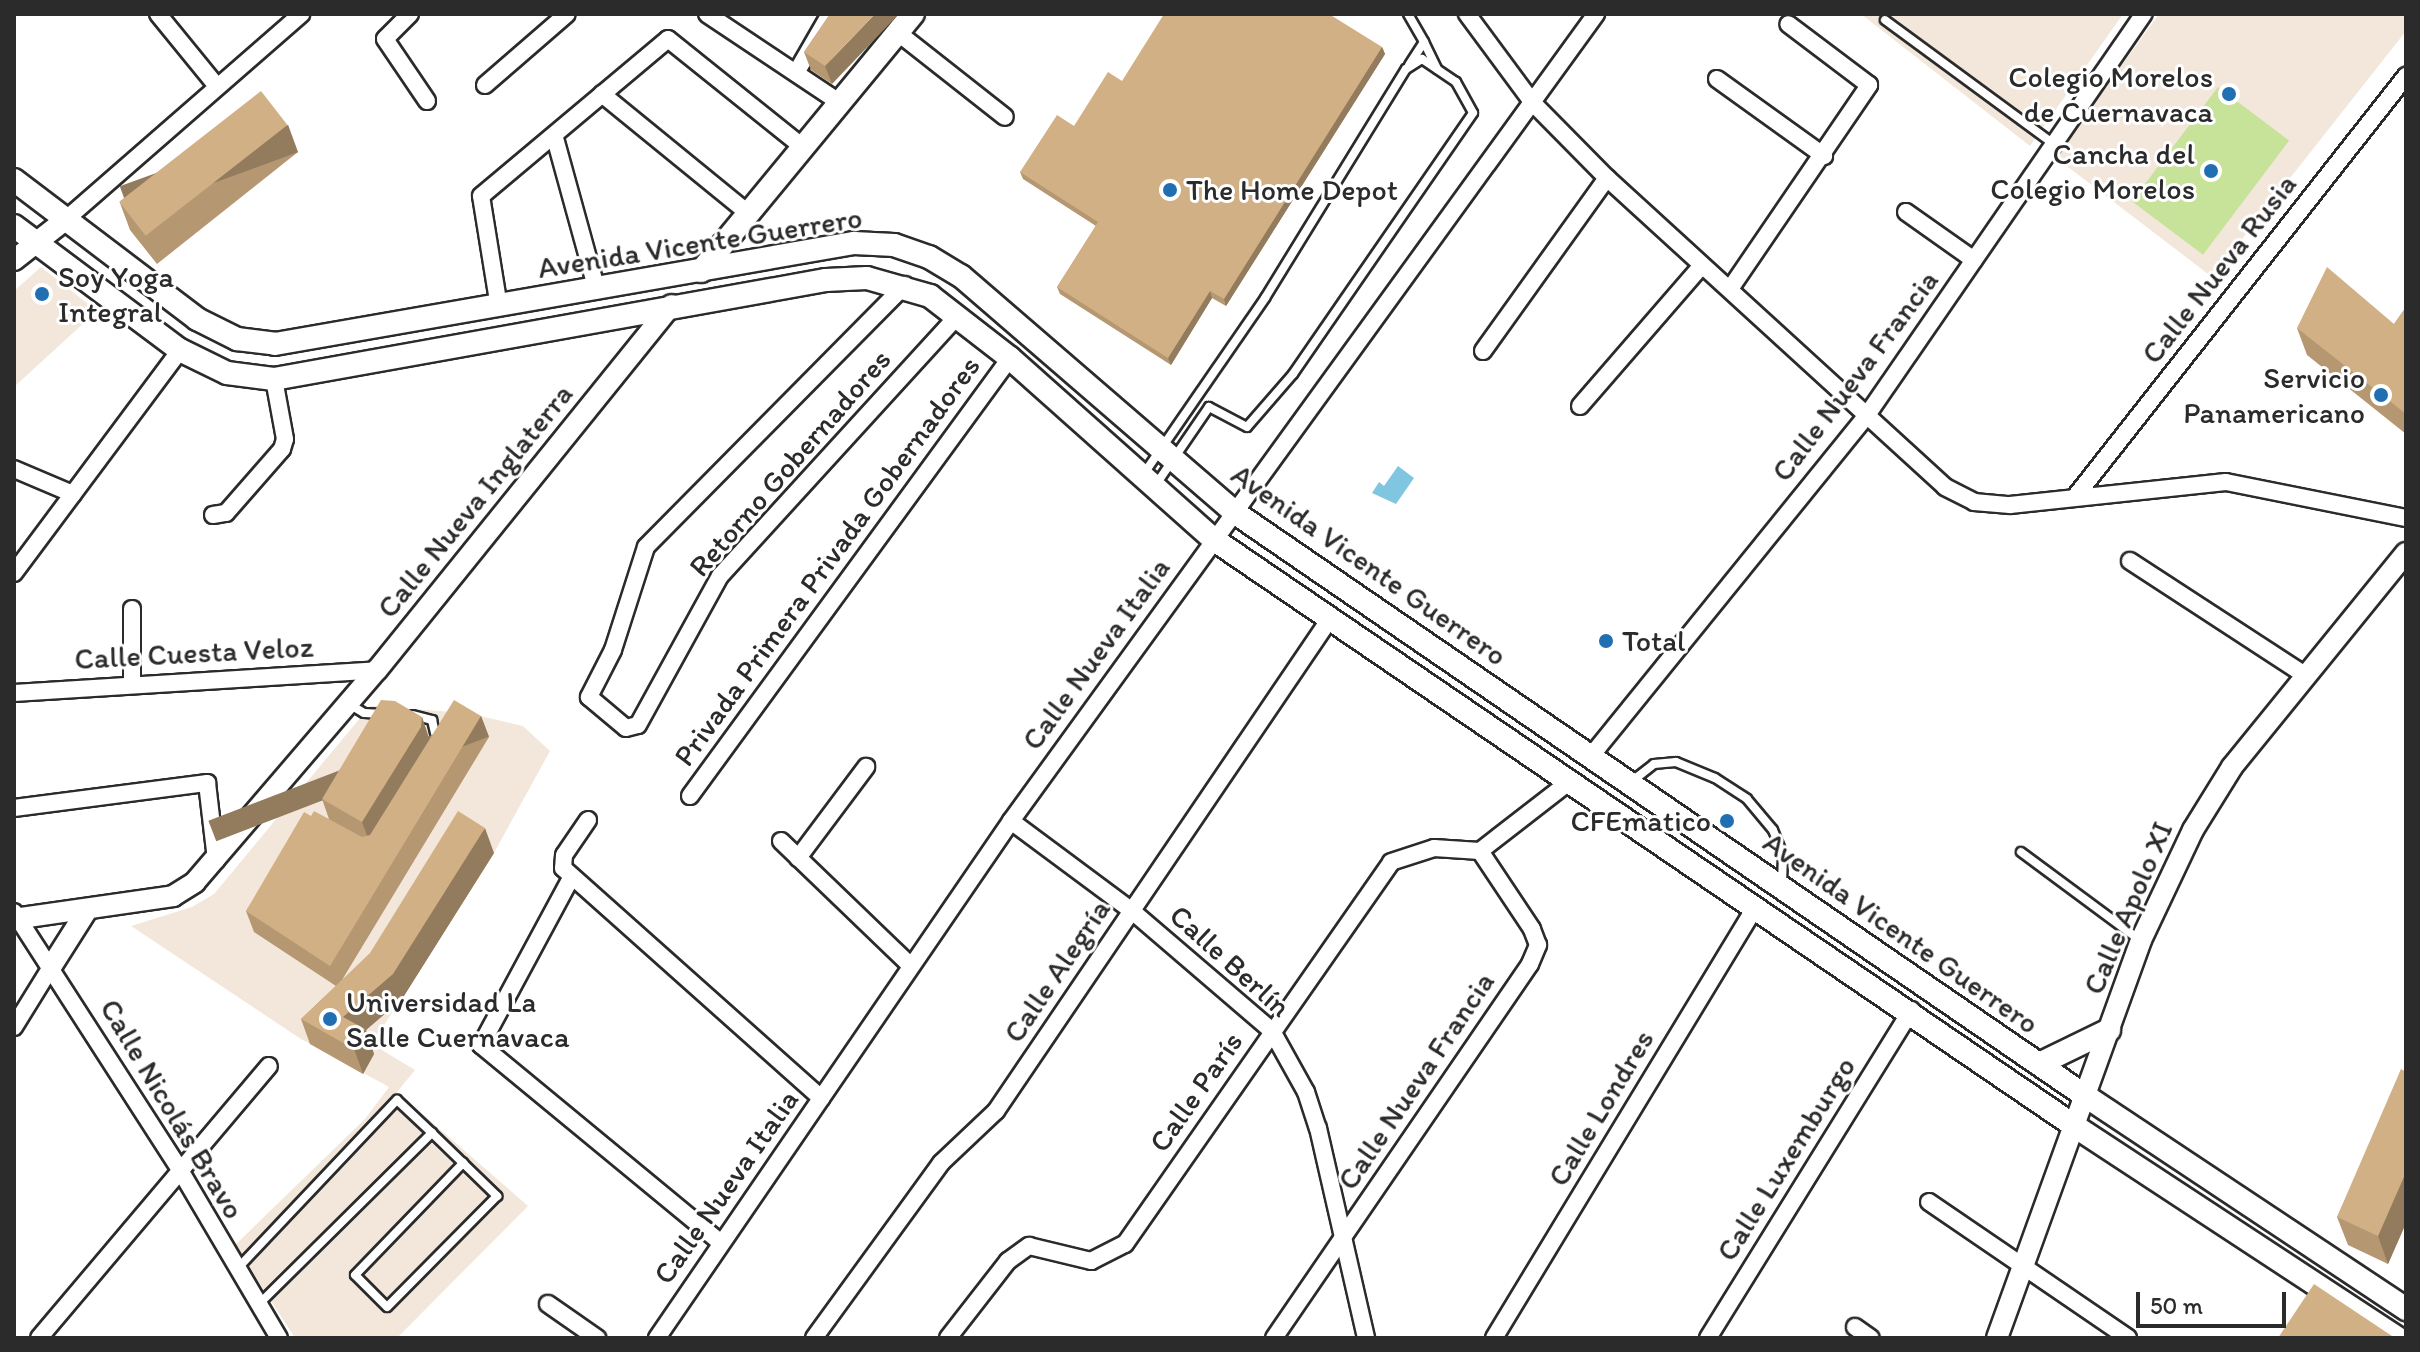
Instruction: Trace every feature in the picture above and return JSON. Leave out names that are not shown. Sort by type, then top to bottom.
[{"type":"main road","name":"Calle Nueva Inglaterra","points":[[671,305],[913,14]]},
{"type":"main road","name":"Avenida Vicente Guerrero","points":[[14,180],[64,221],[197,319],[237,339],[275,344],[854,243],[894,245],[929,257],[961,276],[1234,512],[2084,1095],[2406,1309]]},
{"type":"main road","name":"Avenida Vicente Guerrero","points":[[14,226],[180,350],[227,373],[274,379],[671,305],[826,280],[867,278],[905,285],[958,315],[1213,539],[1911,1010],[2073,1125],[2397,1338]]},
{"type":"main road","points":[[2039,1064],[2109,1030]]},
{"type":"street","points":[[158,14],[215,84]]},
{"type":"street","points":[[14,260],[64,221],[215,84],[301,14]]},
{"type":"street","points":[[410,14],[385,39],[427,101]]},
{"type":"street","points":[[485,85],[567,14]]},
{"type":"street","points":[[707,14],[839,102]]},
{"type":"street","points":[[796,73],[830,14]]},
{"type":"street","points":[[1467,14],[1532,102],[1607,178],[1945,487],[1974,502],[2010,505],[2226,482],[2406,518]]},
{"type":"street","name":"Calle Nueva Italia","points":[[657,1338],[1011,821],[1596,14]]},
{"type":"street","name":"Calle Nueva Francia","points":[[1591,756],[1867,415],[2144,14]]},
{"type":"street","points":[[1730,289],[1824,156],[1869,85],[1788,24]]},
{"type":"street","points":[[897,32],[1005,117]]},
{"type":"street","points":[[499,307],[481,196],[555,138],[668,39],[803,147]]},
{"type":"street","name":"Calle Nueva Rusia","points":[[2075,497],[2406,76]]},
{"type":"street","points":[[1717,79],[1824,156]]},
{"type":"street","points":[[602,94],[748,213]]},
{"type":"street","points":[[555,138],[597,290]]},
{"type":"street","points":[[1483,351],[1607,178]]},
{"type":"street","points":[[1906,212],[1974,260]]},
{"type":"street","points":[[1580,406],[1702,265]]},
{"type":"street","name":"Retorno Gobernadores","points":[[905,285],[646,547],[613,650],[589,697],[626,728],[638,725],[720,576],[958,315]]},
{"type":"street","name":"Calle Nueva Inglaterra","points":[[15,917],[87,910],[173,896],[216,860],[377,670],[671,305]]},
{"type":"street","points":[[14,573],[180,350]]},
{"type":"street","name":"Privada Primera Privada Gobernadores","points":[[690,796],[1010,358]]},
{"type":"street","points":[[213,515],[226,513],[282,449],[285,439],[274,379]]},
{"type":"street","points":[[14,469],[73,494]]},
{"type":"street","name":"Calle Apolo XI","points":[[1997,1338],[2141,940],[2193,830],[2232,767],[2406,553]]},
{"type":"street","points":[[2130,561],[2305,675]]},
{"type":"street","points":[[132,609],[132,684]]},
{"type":"street","name":"Calle Alegría","points":[[814,1338],[941,1163],[996,1111],[1329,620]]},
{"type":"street","name":"Calle Cuesta Veloz","points":[[14,693],[377,670]]},
{"type":"street","points":[[798,858],[866,767]]},
{"type":"street","points":[[1480,851],[1569,782]]},
{"type":"street","points":[[14,808],[207,783],[216,860]]},
{"type":"street","points":[[588,820],[564,855],[563,868],[571,878],[821,1098]]},
{"type":"street","name":"Calle Berlín","points":[[1011,821],[1132,911],[1272,1031],[1306,1092],[1366,1338]]},
{"type":"street","points":[[781,841],[911,966]]},
{"type":"street","name":"Calle París","points":[[948,1338],[1008,1261],[1029,1246],[1091,1261],[1125,1244],[1391,862],[1434,848],[1480,851]]},
{"type":"street","name":"Calle Nueva Francia","points":[[1274,1338],[1538,945],[1480,851]]},
{"type":"street","points":[[571,878],[481,1045],[721,1243]]},
{"type":"street","name":"Calle Londres","points":[[1494,1338],[1756,906]]},
{"type":"street","points":[[14,1027],[87,910]]},
{"type":"street","name":"Calle Nicolás Bravo","points":[[15,917],[51,967],[180,1170],[236,1270],[279,1338]]},
{"type":"street","name":"Calle Luxemburgo","points":[[1708,1338],[1911,1010]]},
{"type":"street","points":[[39,1338],[269,1066]]},
{"type":"street","points":[[1929,1202],[2128,1338]]},
{"type":"street","points":[[548,1304],[597,1338]]},
{"type":"street","points":[[1855,1327],[1871,1338]]},
{"type":"lane","points":[[1408,14],[1437,70]]},
{"type":"lane","points":[[1885,20],[2054,144]]},
{"type":"lane","points":[[1148,482],[1424,42]]},
{"type":"lane","points":[[1148,482],[1167,452],[1209,407],[1247,427],[1260,416],[1359,282],[1473,113],[1456,82],[1422,59],[1406,69]]},
{"type":"lane","points":[[349,704],[364,713],[432,720],[435,750]]},
{"type":"lane","points":[[378,726],[385,714]]},
{"type":"lane","points":[[1630,783],[1654,764],[1676,762],[1715,778],[1747,799],[1773,830],[1783,855],[1781,887]]},
{"type":"lane","points":[[2021,852],[2141,940]]},
{"type":"lane","points":[[236,1270],[397,1100],[432,1133],[463,1163],[497,1196],[387,1307],[355,1275],[463,1163]]},
{"type":"lane","points":[[257,1305],[432,1133]]},
{"type":"shaded area","points":[[1861,14],[2123,14],[2030,146]]},
{"type":"shaded area","name":"Colegio Morelos de Cuernavaca","points":[[2159,14],[2406,14],[2406,31],[2212,277],[2055,157]]},
{"type":"shaded area","points":[[41,267],[97,311],[14,387],[14,291]]},
{"type":"shaded area","name":"Universidad La Salle Cuernavaca","points":[[370,706],[467,713],[523,726],[550,751],[494,853],[372,1044],[415,1070],[397,1092],[528,1206],[397,1338],[295,1338],[235,1245],[365,1119],[389,1087],[301,1039],[131,926],[192,907],[214,894]]},
{"type":"green space","name":"Cancha del Colegio Morelos","points":[[2218,87],[2289,141],[2203,255],[2132,201]]},
{"type":"water","points":[[1398,466],[1414,478],[1396,504],[1372,493],[1379,482],[1384,486]]},
{"type":"building","points":[[830,14],[875,14],[825,66],[804,52]]},
{"type":"building","name":"The Home Depot","points":[[1164,14],[1329,14],[1382,47],[1224,299],[1210,291],[1168,358],[1057,287],[1098,222],[1020,172],[1057,115],[1074,126],[1108,72],[1122,81]]},
{"type":"building","points":[[261,91],[287,125],[146,236],[119,202]]},
{"type":"building","name":"Servicio Panamericano","points":[[2327,267],[2394,324],[2406,307],[2406,414],[2297,328]]},
{"type":"building","points":[[381,700],[395,701],[422,717],[421,727],[362,822],[322,799]]},
{"type":"building","points":[[454,700],[481,716],[330,966],[246,911],[304,812],[311,816],[314,811],[362,837],[370,835]]},
{"type":"building","points":[[458,811],[485,828],[393,974],[343,1017],[365,1029],[354,1049],[301,1019],[370,953]]},
{"type":"building","points":[[2401,1069],[2406,1072],[2406,1172],[2378,1236],[2337,1217]]},
{"type":"building","points":[[2314,1284],[2395,1338],[2278,1338]]},
{"type":"place","name":"Colegio Morelos de Cuernavaca","points":[[2229,94]]},
{"type":"place","name":"Cancha del Colegio Morelos","points":[[2211,171]]},
{"type":"place","name":"The Home Depot","points":[[1170,190]]},
{"type":"place","name":"Soy Yoga Integral","points":[[42,294]]},
{"type":"place","name":"Servicio Panamericano","points":[[2381,395]]},
{"type":"place","name":"Total","points":[[1606,641]]},
{"type":"place","name":"CFEmatico","points":[[1727,821]]},
{"type":"place","name":"Universidad La Salle Cuernavaca","points":[[330,1019]]}]
